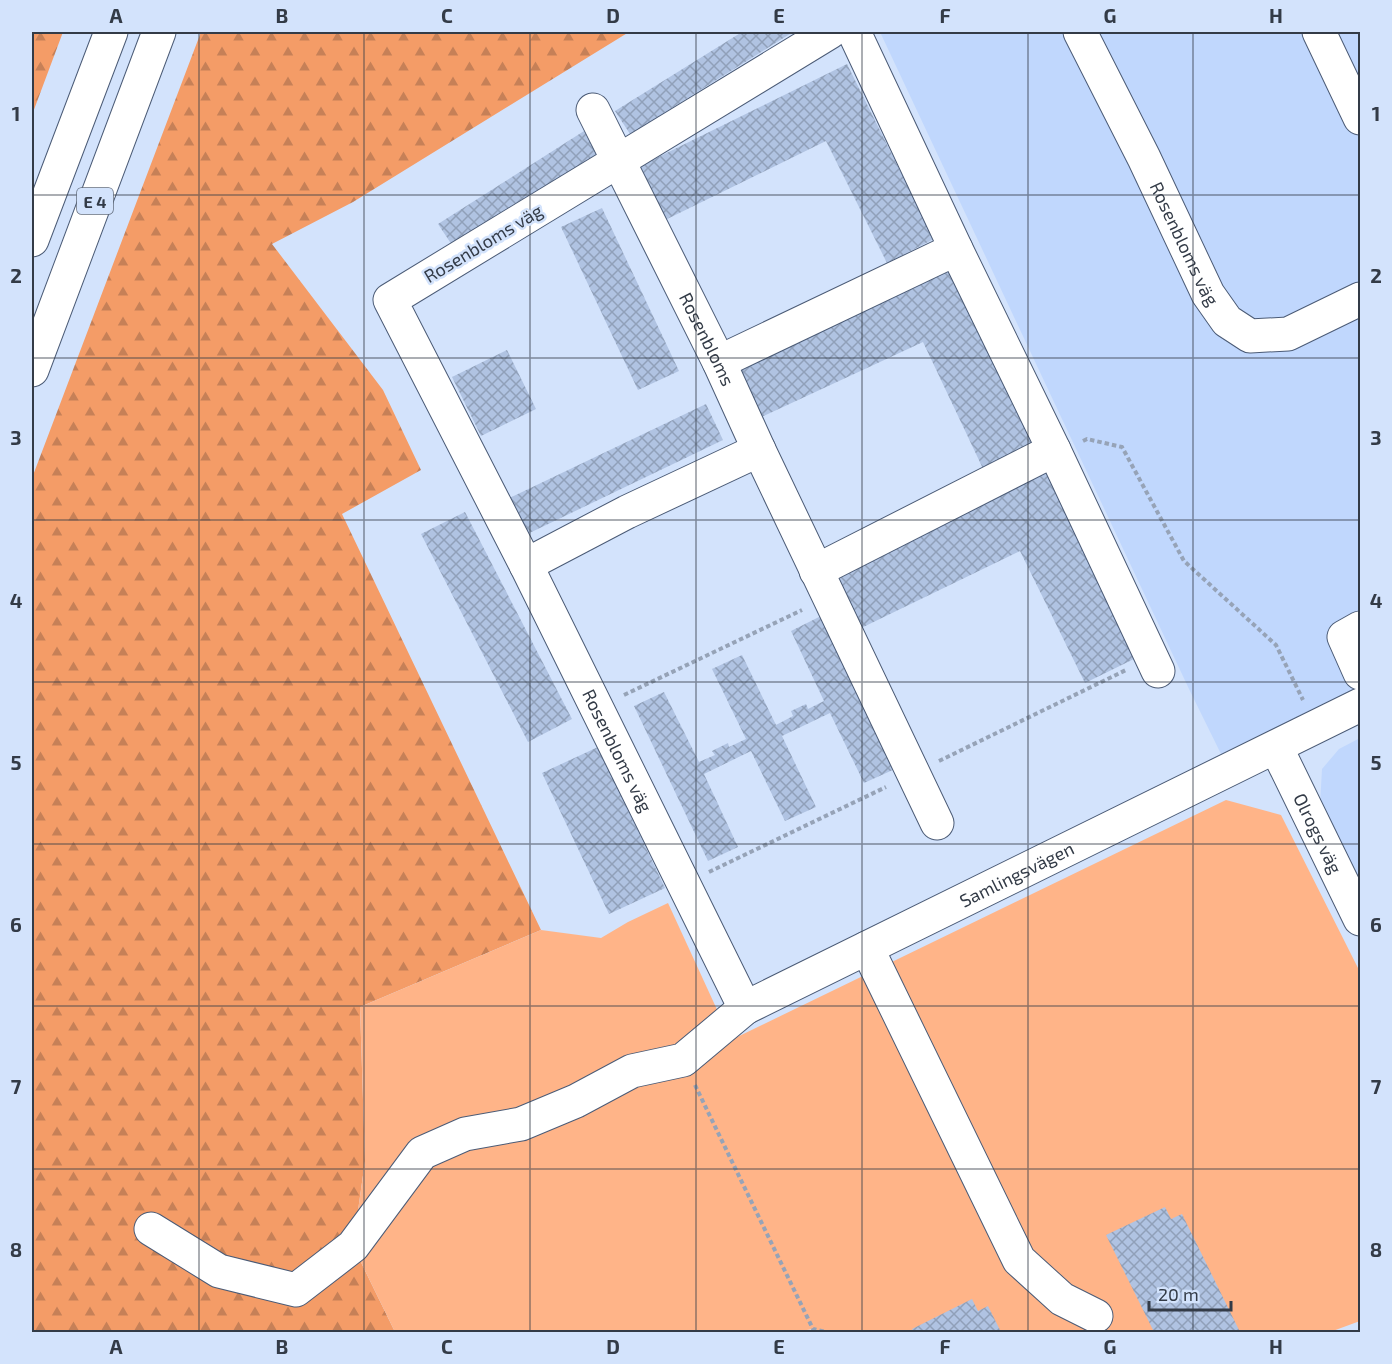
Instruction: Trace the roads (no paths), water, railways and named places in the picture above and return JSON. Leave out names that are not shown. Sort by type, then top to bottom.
[{"type":"main road","name":"E 4","points":[[32,240],[111,32]]},
{"type":"main road","name":"E 4","points":[[32,370],[159,32]]},
{"type":"main road","name":"Rosenbloms väg","points":[[745,1008],[526,565],[390,300],[830,32]]},
{"type":"main road","points":[[854,32],[1158,671]]},
{"type":"main road","name":"Rosenbloms väg","points":[[1080,32],[1144,158],[1208,294],[1227,321],[1250,336],[1288,334],[1360,299]]},
{"type":"main road","points":[[1319,32],[1360,118]]},
{"type":"main road","name":"Rosenbloms","points":[[593,110],[719,362],[937,823]]},
{"type":"main road","points":[[719,362],[956,249]]},
{"type":"main road","points":[[526,565],[627,512],[759,450]]},
{"type":"main road","points":[[822,584],[1054,450]]},
{"type":"main road","points":[[1360,628],[1344,637],[1360,673]]},
{"type":"main road","name":"Samlingsvägen","points":[[151,1229],[219,1271],[296,1290],[353,1246],[422,1153],[465,1134],[521,1124],[576,1101],[632,1071],[683,1060],[745,1008],[1360,705]]},
{"type":"main road","name":"Olrogs väg","points":[[1276,747],[1360,919]]},
{"type":"main road","points":[[867,948],[1019,1260],[1062,1299],[1096,1316]]}]
